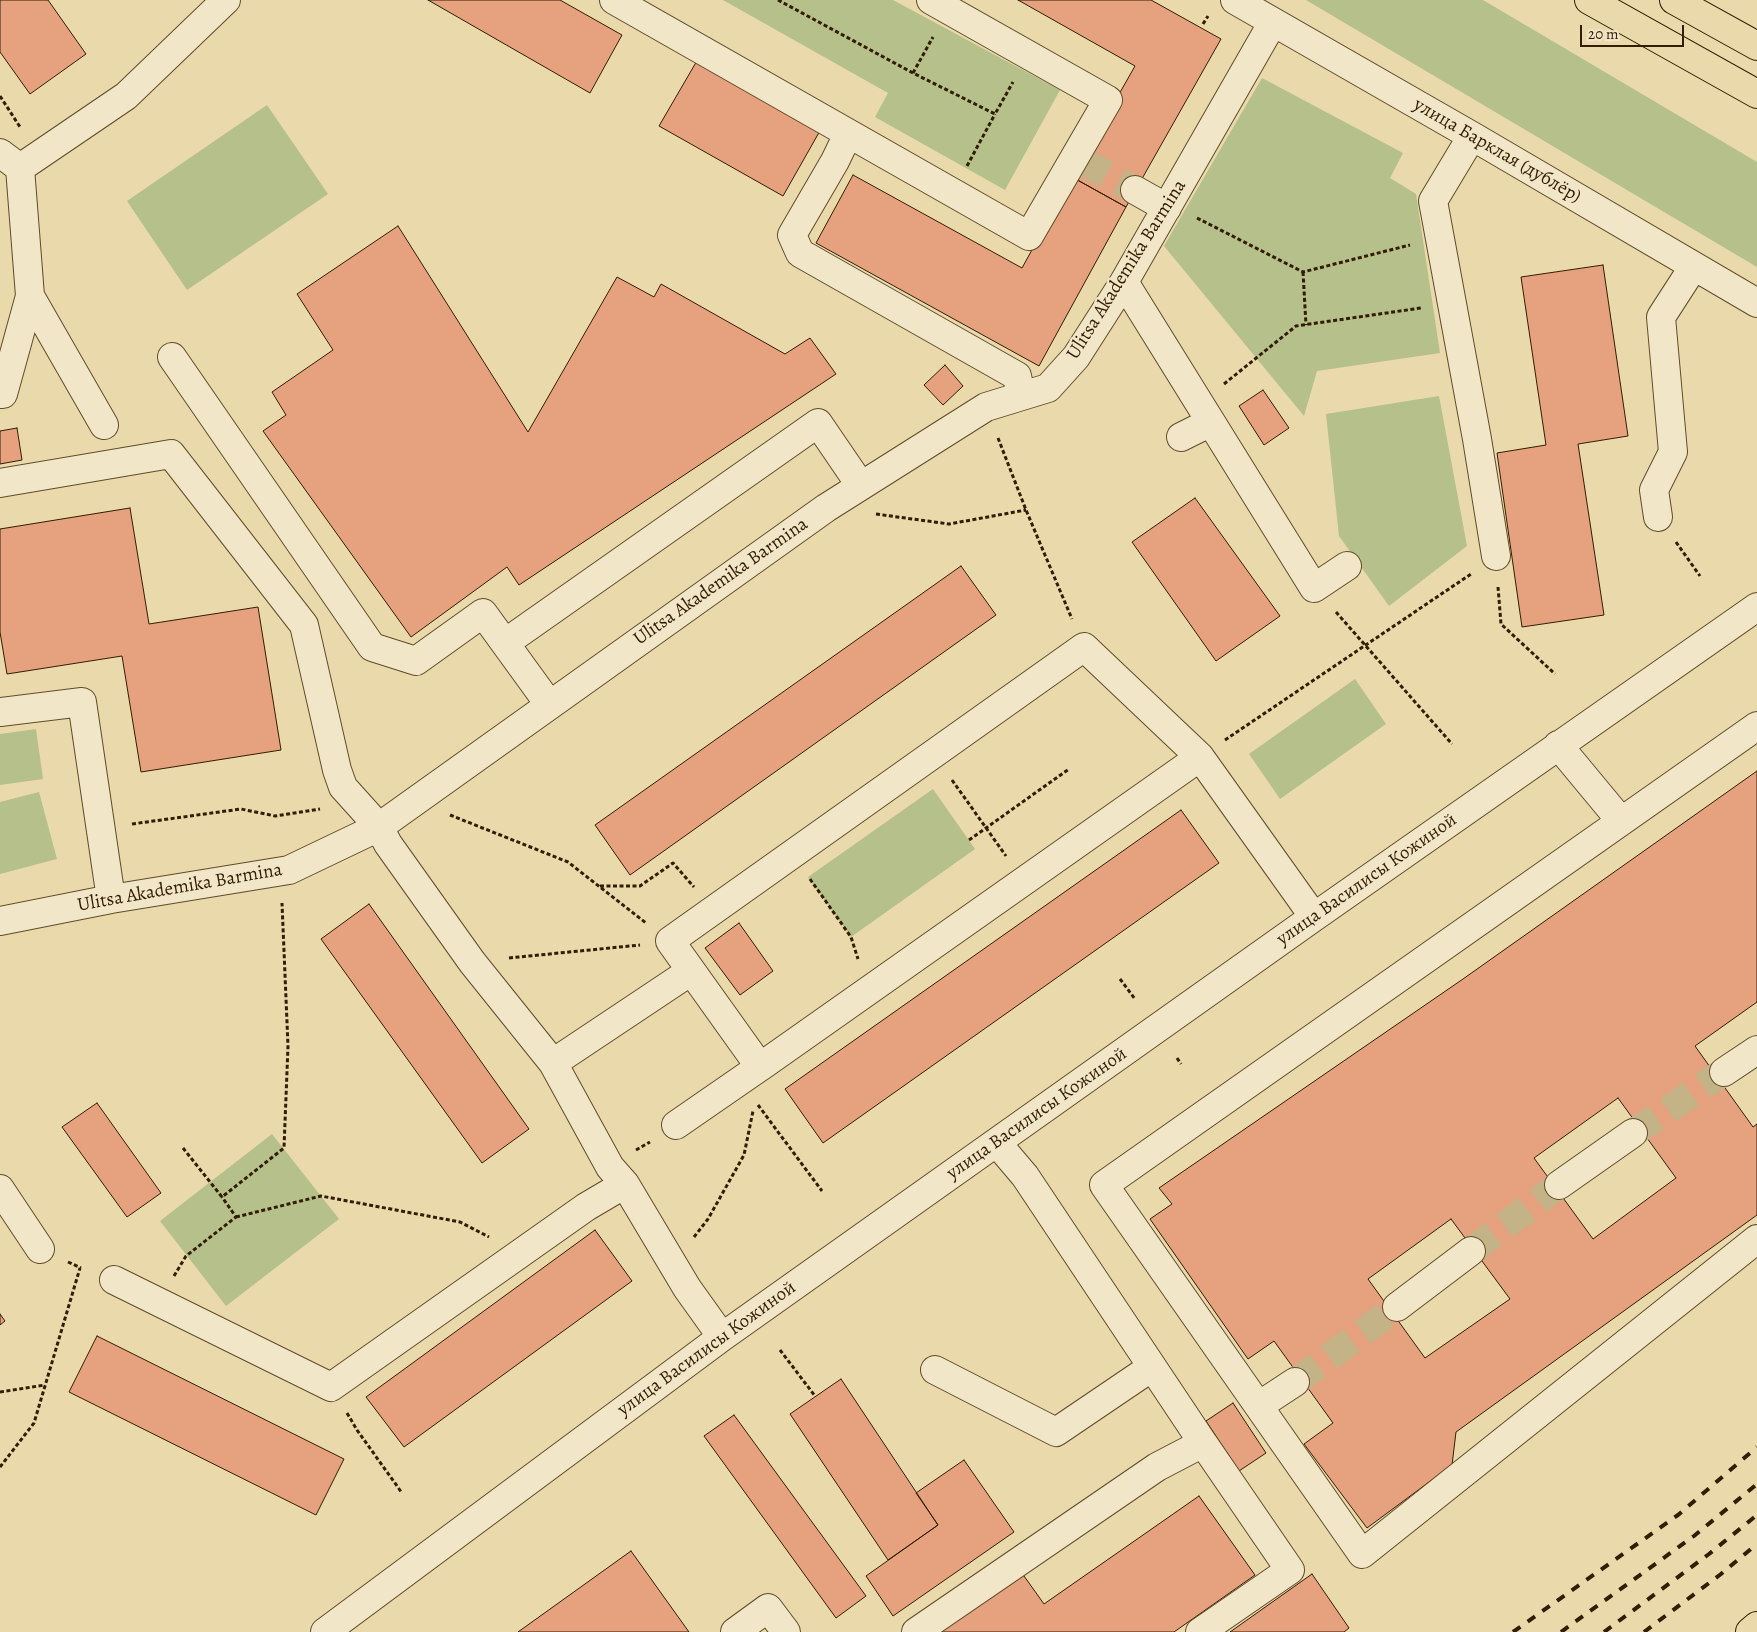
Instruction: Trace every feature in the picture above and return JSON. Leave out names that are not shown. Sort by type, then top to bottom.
[{"type":"main road","points":[[1589,0],[1757,94]]},
{"type":"main road","points":[[1674,0],[1757,46]]},
{"type":"main road","points":[[1750,1632],[1757,1626]]},
{"type":"street","points":[[614,0],[1029,236],[1079,157],[1108,100],[1028,56],[942,4]]},
{"type":"street","name":"улица Барклая (дублёр)","points":[[1235,0],[1757,303]]},
{"type":"street","points":[[104,425],[30,296],[10,160],[126,96],[211,4]]},
{"type":"street","name":"Ulitsa Akademika Barmina","points":[[0,921],[111,899],[289,870],[379,826],[826,508],[986,407],[1048,388],[1076,357],[1124,282],[1273,22]]},
{"type":"street","points":[[848,134],[835,161],[792,235],[800,253],[1017,376],[1021,396]]},
{"type":"street","points":[[1472,136],[1432,200],[1496,556]]},
{"type":"street","points":[[1135,190],[1168,205]]},
{"type":"street","points":[[1658,517],[1654,490],[1673,452],[1661,317],[1694,266]]},
{"type":"street","points":[[1124,282],[1314,588],[1347,566]]},
{"type":"street","points":[[0,394],[3,394],[30,296]]},
{"type":"street","points":[[172,357],[372,647],[416,661],[483,613],[549,704]]},
{"type":"street","points":[[1181,437],[1205,413]]},
{"type":"street","points":[[505,643],[818,424],[861,486]]},
{"type":"street","points":[[0,483],[171,454],[304,625],[337,770],[343,787],[379,826],[388,844],[472,962],[553,1063],[618,1176],[686,1288],[722,1337]]},
{"type":"street","name":"улица Василисы Кожиной","points":[[325,1632],[722,1337],[1314,917],[1757,607]]},
{"type":"street","points":[[760,1067],[670,941],[1084,647],[1200,757],[1314,917]]},
{"type":"street","points":[[0,712],[82,702],[111,899]]},
{"type":"street","points":[[1757,726],[1104,1185],[1260,1405],[1362,1554],[1757,1239]]},
{"type":"street","points":[[1558,745],[1621,821]]},
{"type":"street","points":[[676,1125],[1200,757]]},
{"type":"street","points":[[553,1063],[691,971]]},
{"type":"street","points":[[1724,1072],[1757,1050]]},
{"type":"street","points":[[1559,1185],[1633,1133]]},
{"type":"street","points":[[997,1143],[1025,1176],[1290,1570],[1200,1632]]},
{"type":"street","points":[[114,1280],[331,1387],[586,1207],[618,1176]]},
{"type":"street","points":[[0,1189],[40,1249]]},
{"type":"street","points":[[1398,1307],[1471,1251]]},
{"type":"street","points":[[936,1370],[1056,1432],[1152,1367]]},
{"type":"street","points":[[1260,1405],[1295,1382]]},
{"type":"street","points":[[916,1632],[1157,1467],[1203,1443]]},
{"type":"street","points":[[735,1632],[768,1608],[786,1632]]},
{"type":"path","points":[[778,0],[912,73],[995,114]]},
{"type":"path","points":[[912,73],[942,4]]},
{"type":"path","points":[[953,193],[1028,56]]},
{"type":"path","points":[[1168,205],[1303,272],[1439,238]]},
{"type":"path","points":[[1303,272],[1306,325]]},
{"type":"path","points":[[1205,413],[1296,326],[1452,304]]},
{"type":"path","points":[[986,407],[1026,510],[1084,647]]},
{"type":"path","points":[[873,514],[949,524],[1026,510]]},
{"type":"path","points":[[1658,517],[1700,576]]},
{"type":"path","points":[[1200,757],[1496,556]]},
{"type":"path","points":[[1496,556],[1501,624],[1555,674]]},
{"type":"path","points":[[1314,588],[1452,744]]},
{"type":"path","points":[[934,754],[1024,881]]},
{"type":"path","points":[[969,840],[1069,769]]},
{"type":"path","points":[[101,829],[241,809],[274,816],[358,803]]},
{"type":"path","points":[[450,815],[568,862],[670,941]]},
{"type":"path","points":[[599,886],[640,886],[673,864],[714,910]]},
{"type":"path","points":[[762,876],[808,877],[851,937],[868,991]]},
{"type":"path","points":[[222,1197],[284,1148],[288,1046],[282,902]]},
{"type":"path","points":[[472,962],[670,941]]},
{"type":"path","points":[[1120,978],[1135,999]]},
{"type":"path","points":[[1177,1058],[1181,1064]]},
{"type":"path","points":[[673,1265],[708,1219],[744,1154],[755,1100],[822,1191]]},
{"type":"path","points":[[618,1176],[676,1125]]},
{"type":"path","points":[[183,1148],[236,1217]]},
{"type":"path","points":[[158,1302],[186,1256],[236,1217],[321,1196],[460,1222],[521,1253]]},
{"type":"path","points":[[40,1249],[80,1268],[114,1280]]},
{"type":"path","points":[[0,1467],[34,1423],[80,1268]]},
{"type":"path","points":[[780,1350],[815,1396]]},
{"type":"path","points":[[0,1392],[45,1385]]},
{"type":"path","points":[[331,1387],[357,1430],[402,1493]]},
{"type":"green space","points":[[723,0],[893,0],[1060,90],[1005,190],[875,117],[888,93]]},
{"type":"green space","points":[[1306,0],[1483,0],[1757,162],[1757,267]]},
{"type":"green space","points":[[1262,78],[1403,153],[1390,178],[1416,194],[1440,353],[1317,371],[1304,416],[1164,246]]},
{"type":"green space","points":[[267,105],[328,194],[187,290],[127,201]]},
{"type":"green space","points":[[1439,396],[1467,546],[1389,606],[1339,536],[1326,414]]},
{"type":"green space","points":[[1355,679],[1386,724],[1280,799],[1249,754]]},
{"type":"green space","points":[[36,729],[43,779],[0,785],[0,734]]},
{"type":"green space","points":[[933,789],[975,849],[851,937],[808,877]]},
{"type":"green space","points":[[39,792],[57,859],[0,874],[0,802]]},
{"type":"green space","points":[[272,1134],[339,1219],[226,1306],[160,1221]]},
{"type":"building","points":[[0,0],[48,0],[86,54],[30,94],[0,52]]},
{"type":"building","points":[[428,0],[560,0],[622,35],[590,93]]},
{"type":"building","points":[[1018,0],[1151,0],[1221,39],[1126,207],[1072,177],[1135,66]]},
{"type":"building","points":[[698,59],[821,129],[783,196],[659,126]]},
{"type":"building","points":[[853,175],[1022,268],[1072,177],[1126,207],[1039,366],[816,243]]},
{"type":"building","points":[[398,226],[528,432],[617,277],[654,297],[661,284],[785,354],[810,338],[836,374],[519,585],[507,567],[411,637],[263,431],[286,415],[272,392],[333,350],[297,294]]},
{"type":"building","points":[[1603,265],[1628,436],[1578,444],[1604,615],[1522,627],[1497,453],[1546,445],[1521,277]]},
{"type":"building","points":[[945,365],[963,386],[943,405],[924,385]]},
{"type":"building","points":[[1263,390],[1289,428],[1264,445],[1239,406]]},
{"type":"building","points":[[17,428],[22,460],[0,464],[0,431]]},
{"type":"building","points":[[1195,498],[1280,616],[1216,661],[1132,542]]},
{"type":"building","points":[[130,508],[149,624],[258,607],[281,750],[141,772],[122,656],[7,674],[0,632],[0,529]]},
{"type":"building","points":[[961,566],[996,615],[630,875],[595,825]]},
{"type":"building","points":[[1757,771],[1757,1002],[1695,1046],[1753,1127],[1757,1124],[1757,1215],[1456,1432],[1452,1465],[1367,1528],[1304,1444],[1333,1423],[1274,1341],[1248,1359],[1150,1219],[1172,1204],[1159,1188],[1463,979]],"holes":[[[1618,1098],[1676,1178],[1593,1239],[1534,1158]],[[1451,1219],[1510,1299],[1425,1358],[1368,1279]]]},
{"type":"building","points":[[1181,810],[1219,863],[823,1143],[785,1089]]},
{"type":"building","points":[[369,904],[529,1129],[482,1163],[321,939]]},
{"type":"building","points":[[739,923],[773,971],[740,995],[705,948]]},
{"type":"building","points":[[97,1103],[161,1193],[127,1217],[62,1127]]},
{"type":"building","points":[[595,1230],[632,1281],[404,1447],[366,1397]]},
{"type":"building","points":[[0,1314],[5,1321],[0,1325]]},
{"type":"building","points":[[97,1336],[344,1459],[316,1515],[69,1392]]},
{"type":"building","points":[[841,1379],[938,1525],[888,1560],[790,1414]]},
{"type":"building","points":[[1233,1403],[1266,1453],[1239,1471],[1206,1421]]},
{"type":"building","points":[[734,1415],[866,1596],[836,1618],[704,1436]]},
{"type":"building","points":[[964,1460],[1014,1532],[893,1616],[866,1576],[938,1525],[916,1493]]},
{"type":"building","points":[[1199,1496],[1255,1575],[1174,1632],[929,1632],[1019,1569],[1044,1604]]},
{"type":"building","points":[[631,1551],[689,1632],[518,1632]]},
{"type":"building","points":[[1312,1574],[1349,1628],[1344,1632],[1230,1632]]},
{"type":"tunnel","points":[[1082,161],[1135,190]]},
{"type":"tunnel","points":[[1633,1133],[1724,1072]]},
{"type":"tunnel","points":[[1471,1251],[1559,1185]]},
{"type":"tunnel","points":[[1295,1382],[1397,1307]]},
{"type":"railway","points":[[1513,1632],[1678,1515],[1757,1447]]},
{"type":"railway","points":[[1561,1632],[1694,1536],[1757,1484]]},
{"type":"railway","points":[[1604,1632],[1709,1554],[1757,1515]]},
{"type":"railway","points":[[1644,1632],[1721,1574],[1757,1544]]}]
